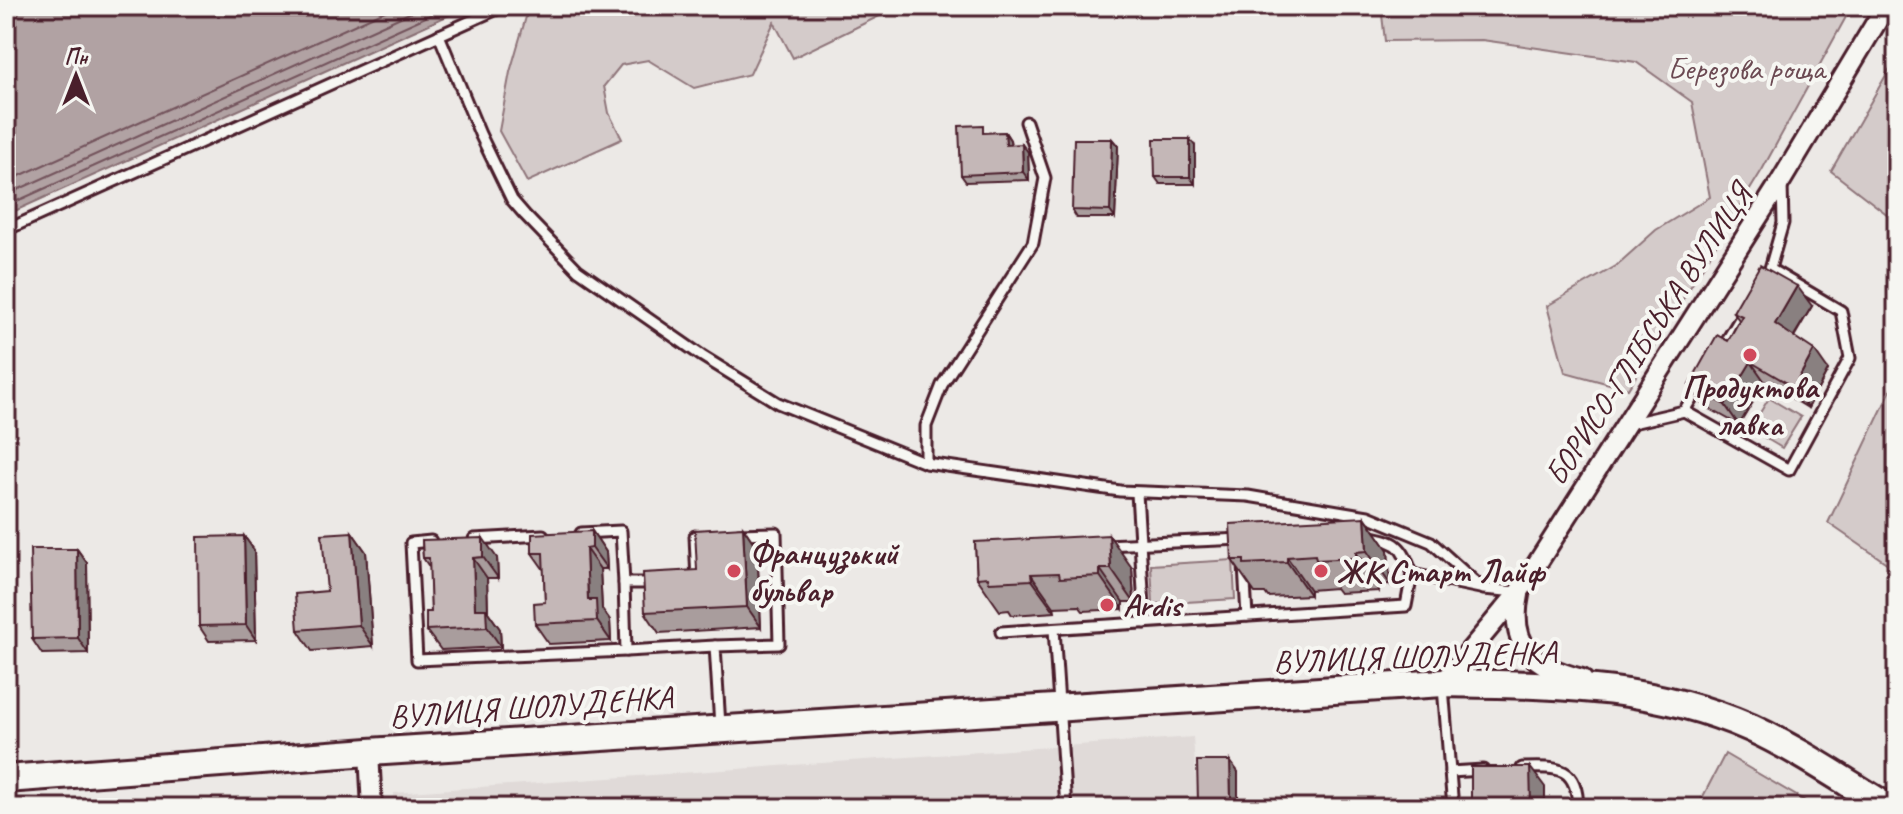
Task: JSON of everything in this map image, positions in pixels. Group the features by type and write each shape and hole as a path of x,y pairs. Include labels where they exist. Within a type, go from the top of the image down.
{"main road":[{"name":"ВУЛИЦЯ ШОЛУДЕНКА","path":"6,779 369,752 1443,683 1566,685 1628,691 1689,705 1752,729 1889,808"}],"street":[{"name":"БОРИСО-ГЛІБСЬКА ВУЛИЦЯ","path":"1443,683 1519,592 1781,181 1886,6"},
{"path":"1519,592 1515,616 1521,641 1531,658 1554,672 1628,691"},
{"path":"369,752 372,808"}],"lane":[{"path":"6,230 504,6"},
{"path":"439,35 480,134 512,200 578,270 702,356 778,403 926,463 1137,493 1248,496 1368,516 1431,542 1483,589"},
{"path":"926,463 926,426 942,385 1033,243 1045,178 1026,122"},
{"path":"1762,282 1770,269 1783,223 1781,181"},
{"path":"1624,425 1684,411 1789,470 1850,358 1841,311 1770,269"},
{"path":"1715,359 1747,308"},
{"path":"1684,411 1708,372"},
{"path":"1137,493 1145,623"},
{"path":"576,533 621,531 626,651"},
{"path":"441,541 411,543 417,660 779,644 776,533 722,535"},
{"path":"456,540 561,534"},
{"path":"1001,632 1406,606 1412,574 1403,550 1390,541 1355,534"},
{"path":"682,582 697,581 695,535 709,535"},
{"path":"1094,546 1256,538"},
{"path":"1242,539 1247,616"},
{"path":"1412,574 1483,589 1519,592"},
{"path":"624,583 668,582"},
{"path":"1054,629 1066,808"},
{"path":"715,646 720,729"},
{"path":"1443,683 1453,808"},
{"path":"1511,769 1541,767 1568,773 1578,785 1578,808"},
{"path":"1450,772 1496,770"}],"shaded area":[{"path":"1193,737 1198,808 395,808 394,793"}],"green space":[{"path":"538,6 900,6 793,58 774,22 750,74 694,88 648,60 621,65 604,86 609,113 622,139 527,182 499,131 510,72 528,10"},
{"name":"Березова роща","path":"1381,6 1852,6 1762,170 1628,389 1565,372 1547,306 1616,266 1656,230 1710,197 1692,102 1636,62 1482,40 1385,41"},
{"path":"1897,56 1897,222 1831,171"},
{"path":"1897,377 1897,570 1828,523"},
{"path":"1769,398 1801,417 1782,448 1750,429"},
{"path":"1233,560 1235,599 1153,604 1151,565"},
{"path":"1725,754 1817,808 1697,808"}],"water":[{"path":"6,6 469,6 6,215"}],"building":[{"path":"983,125 983,133 1005,132 1006,145 1022,144 1023,172 961,175 959,126"},
{"path":"1074,139 1112,139 1110,211 1072,210"},
{"path":"1154,139 1190,139 1190,177 1155,177"},
{"path":"1760,265 1797,286 1775,324 1814,350 1794,387 1751,362 1725,405 1689,385 1717,335 1728,341 1742,316 1733,312"},
{"path":"1365,517 1367,551 1356,552 1356,558 1316,560 1315,555 1287,557 1287,562 1244,564 1244,560 1232,560 1230,524"},
{"path":"743,527 747,607 645,612 643,573 697,570 695,530"},
{"path":"592,531 592,548 586,549 588,600 596,600 597,621 535,624 534,603 545,602 543,553 532,553 532,534"},
{"path":"352,532 359,625 298,630 295,594 327,591 322,534"},
{"path":"1109,535 1111,569 1100,569 1100,576 1060,578 1059,573 1031,574 1032,580 989,582 988,577 977,578 975,542"},
{"path":"244,536 246,625 199,626 198,537"},
{"path":"483,538 483,557 473,558 475,609 486,609 487,627 426,630 426,612 431,612 429,558 423,558 422,540"},
{"path":"30,549 77,549 78,638 32,639"},
{"path":"1197,761 1230,761 1231,802 1198,802"},
{"path":"1471,767 1530,767 1531,804 1527,808 1471,808"}],"place":[{"name":"Продуктова лавка","path":"1750,355"},
{"name":"Французький бульвар","path":"734,571"},
{"name":"ЖК Старт Лайф","path":"1321,571"},
{"name":"Ardis","path":"1107,605"}]}
